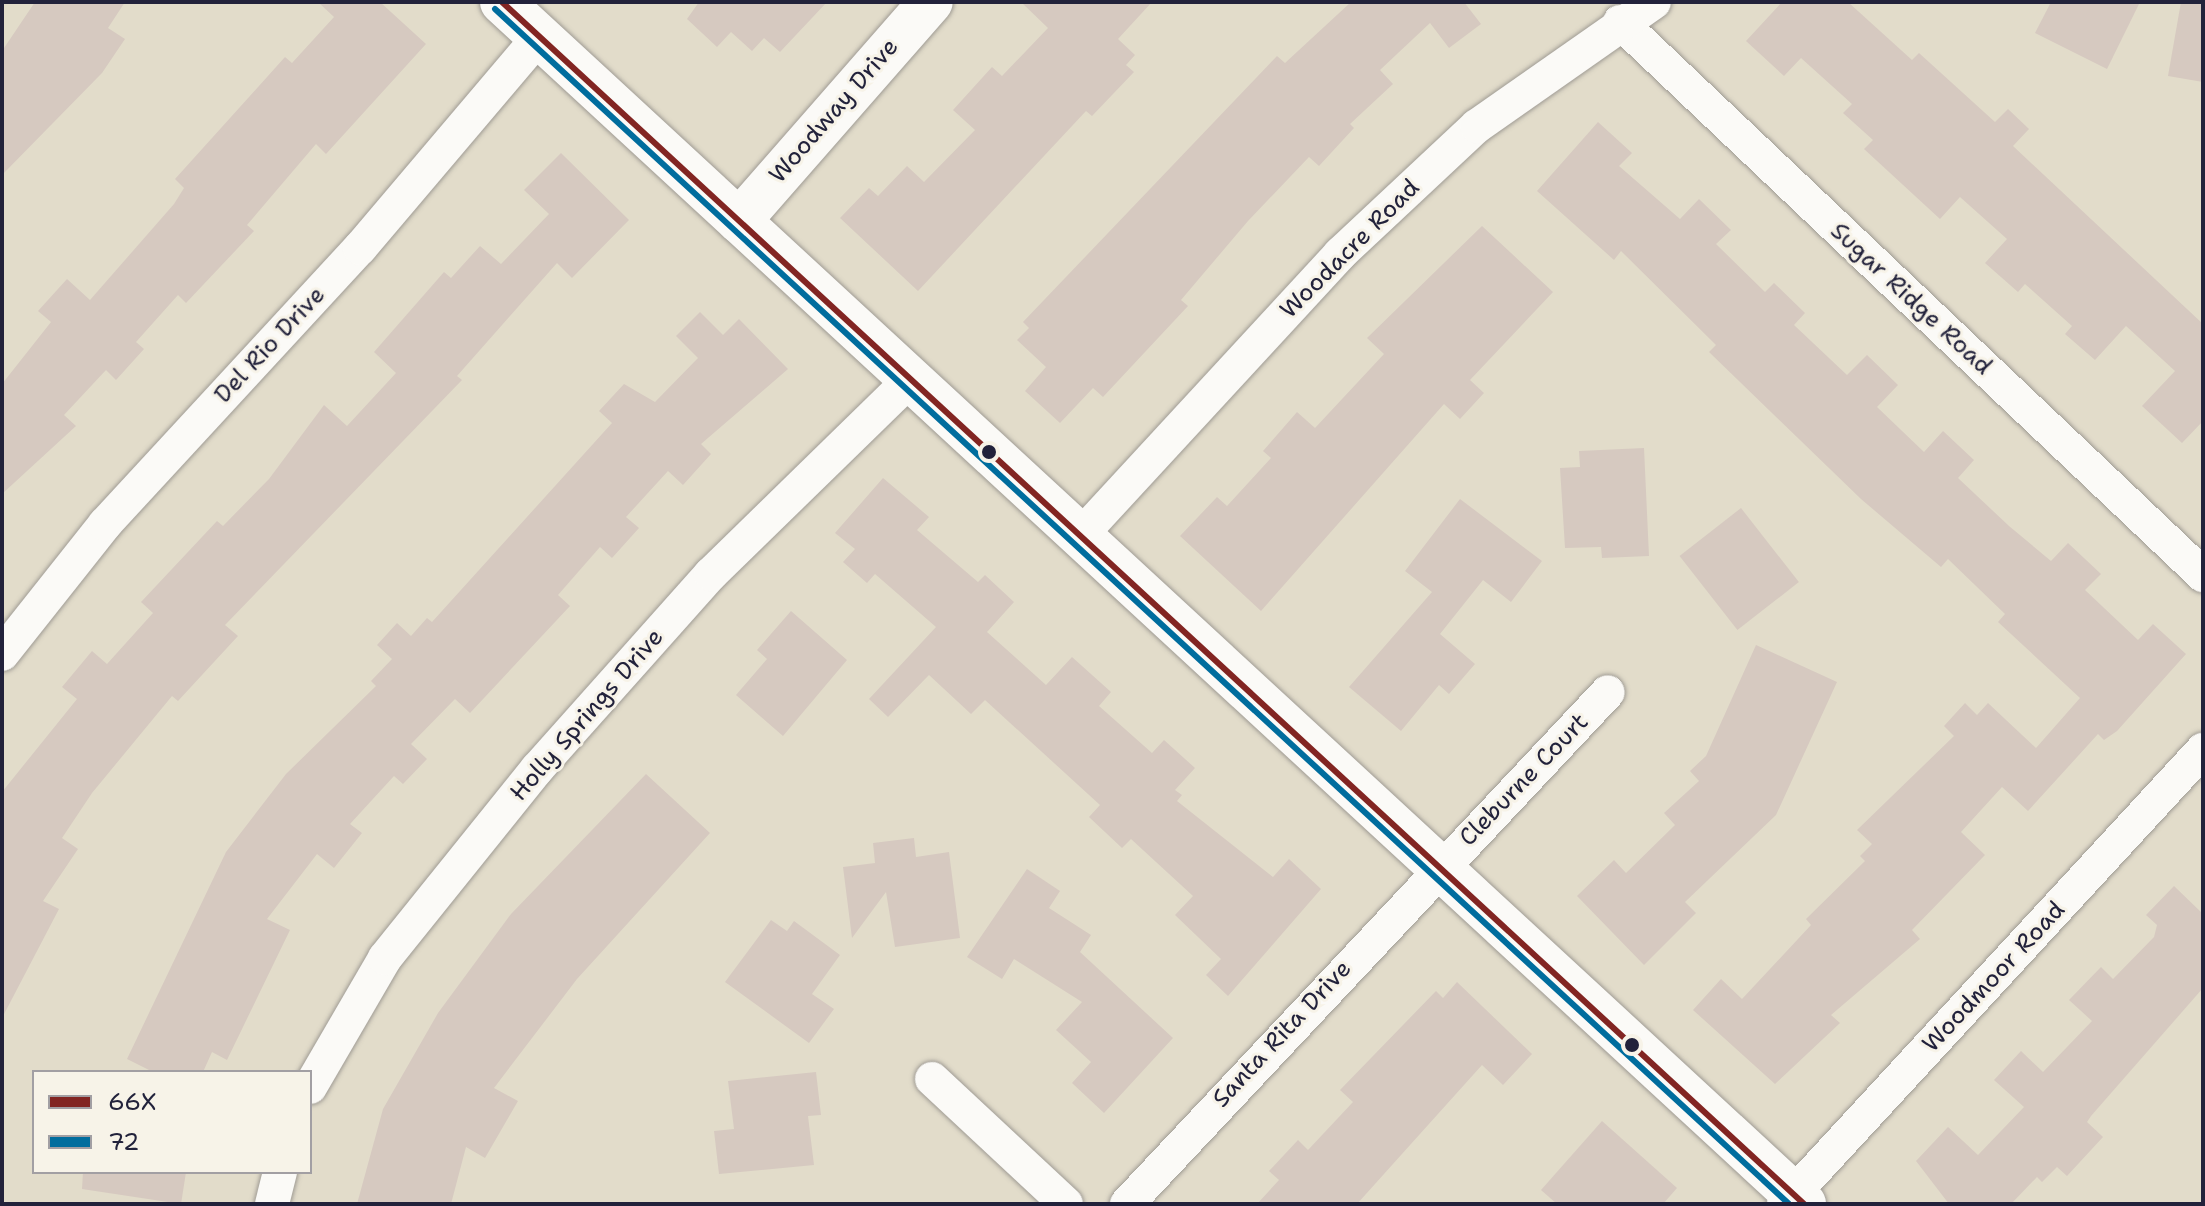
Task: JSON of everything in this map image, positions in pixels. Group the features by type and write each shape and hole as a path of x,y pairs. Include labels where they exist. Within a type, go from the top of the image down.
{"street":[{"path":"502,2 1440,868 1794,1201"},
{"name":"Woodacre Road","path":"1080,536 1340,254 1477,126 1620,22 1654,2"},
{"name":"Woodway Drive","path":"739,221 923,4"},
{"name":"Sugar Ridge Road","path":"1620,22 2203,575"},
{"name":"Del Rio Drive","path":"2,654 105,524 360,248 539,37"},
{"name":"Holly Springs Drive","path":"312,1084 385,958 537,769 711,574 910,380"},
{"name":"Cleburne Court","path":"1440,868 1608,692"},
{"name":"Woodmoor Road","path":"1794,1201 2203,750"},
{"name":"Santa Rita Drive","path":"1127,1204 1440,868"},
{"path":"932,1079 1066,1204"},
{"path":"272,1204 280,1174"}],"building":[{"path":"35,2 125,2 108,28 125,39 102,73 2,175 2,51"},
{"path":"318,2 380,2 426,44 326,154 316,144 247,225 254,231 186,303 178,295 136,342 144,349 116,380 106,370 64,415 76,426 2,494 2,384 51,322 38,311 67,279 90,300 174,204 184,188 175,179 285,57 292,63 334,17"},
{"path":"699,2 827,2 780,52 764,38 752,51 731,32 717,47 687,19"},
{"path":"1021,2 1152,2 1118,39 1135,55 1126,65 1134,72 1092,116 1086,111 918,291 840,218 869,188 878,196 907,166 924,182 975,130 953,110 992,67 1002,76 1048,28"},
{"path":"1351,2 1464,2 1481,24 1449,48 1430,23 1380,70 1393,84 1350,124 1354,128 1319,166 1309,157 1248,221 1181,300 1188,306 1103,397 1093,388 1060,423 1025,391 1046,367 1017,340 1029,328 1023,322 1277,56 1285,63"},
{"path":"1782,2 1848,2 1912,60 1919,53 1995,122 2008,109 2029,129 2013,146 2203,324 2203,421 2182,443 2142,406 2175,371 2126,326 2095,360 2065,334 2072,326 2025,284 2018,292 1985,263 2007,239 1960,197 1940,219 1864,149 1873,140 1843,113 1852,104 1801,58 1784,76 1746,41"},
{"path":"2051,2 2140,2 2107,69 2035,33"},
{"path":"2181,2 2203,2 2203,82 2168,76"},
{"path":"1598,122 1632,153 1619,166 1680,219 1699,199 1731,230 1716,244 1765,292 1774,283 1805,313 1794,325 1847,375 1867,355 1898,385 1877,407 1924,452 1943,431 1974,460 1958,478 2009,526 2051,561 2068,543 2101,574 2085,590 2138,640 2153,624 2186,654 2117,731 2104,740 2098,734 2028,811 2002,787 1961,832 1985,855 1912,930 1920,939 1831,1015 1840,1023 1775,1084 1693,1010 1721,979 1742,999 1811,925 1806,919 1865,861 1860,856 1872,844 1857,830 1954,736 1944,726 1965,703 1977,715 1988,703 2036,748 2080,698 1998,622 2005,614 1948,559 1941,567 1861,499 1709,352 1716,345 1621,251 1614,260 1537,191"},
{"path":"561,153 629,220 572,278 557,263 457,376 462,380 225,625 238,636 178,701 172,696 92,793 62,838 78,849 43,901 59,909 2,1018 2,792 77,699 62,687 92,651 107,664 153,613 141,602 217,521 223,526 269,479 324,405 347,426 396,373 374,352 444,272 451,278 480,246 501,264 549,214 524,190"},
{"path":"1482,226 1553,292 1470,380 1484,393 1460,419 1444,404 1261,611 1180,536 1217,497 1227,506 1271,458 1263,451 1297,412 1315,428 1384,354 1367,338"},
{"path":"700,312 723,335 739,319 788,369 701,444 711,454 683,485 668,471 626,517 639,528 612,558 600,547 558,595 570,606 470,713 455,699 411,744 427,759 403,784 394,776 350,824 362,833 334,868 317,854 267,919 290,930 227,1060 212,1052 204,1070 149,1070 127,1059 226,852 286,774 376,686 371,681 392,659 377,645 397,623 411,636 427,618 432,622 612,423 599,411 624,384 655,402 698,358 676,336"},
{"path":"1644,448 1649,556 1602,558 1601,547 1565,548 1560,468 1580,467 1579,451"},
{"path":"883,478 929,517 917,530 978,582 985,575 1014,602 987,632 1046,685 1072,657 1111,692 1099,706 1152,753 1164,740 1195,768 1175,790 1182,795 1177,801 1273,877 1289,859 1321,889 1228,996 1206,975 1221,959 1175,915 1193,896 1131,839 1122,848 1089,817 1100,805 985,700 971,714 929,675 888,717 869,699 936,627 875,574 867,583 843,562 855,549 835,533"},
{"path":"1460,499 1542,561 1511,602 1483,580 1440,634 1475,664 1449,694 1439,685 1401,731 1349,687 1432,592 1405,571"},
{"path":"1741,508 1799,582 1737,630 1680,556"},
{"path":"791,611 847,660 783,736 736,695 767,659 757,650"},
{"path":"1756,645 1837,682 1776,815 1685,902 1696,913 1644,965 1577,896 1614,860 1626,873 1675,825 1664,813 1699,781 1690,771 1706,756"},
{"path":"646,774 710,833 577,979 494,1088 518,1101 485,1158 466,1147 451,1204 357,1204 383,1109 438,1013 511,914"},
{"path":"914,838 916,857 949,852 960,938 895,947 886,892 852,938 843,867 875,863 873,843"},
{"path":"1027,869 1060,891 1049,908 1091,935 1080,952 1173,1038 1104,1113 1072,1083 1091,1062 1056,1030 1082,1002 1014,959 1002,979 967,957"},
{"path":"2174,886 2203,914 2203,988 2091,1116 2087,1122 2103,1137 2067,1176 2057,1167 2042,1182 2037,1177 2011,1204 1949,1204 1916,1161 1948,1127 1978,1155 2024,1107 1994,1080 2021,1051 2043,1072 2092,1021 2069,1000 2101,967 2113,979 2154,937 2157,925 2146,915"},
{"path":"771,920 787,931 794,921 840,955 812,994 834,1009 809,1043 725,982"},
{"path":"1457,982 1532,1054 1503,1085 1482,1065 1357,1204 1257,1204 1279,1180 1269,1171 1298,1140 1308,1150 1353,1102 1340,1090 1436,991 1443,998"},
{"path":"816,1072 821,1115 808,1116 814,1165 719,1174 714,1131 734,1129 728,1081"},
{"path":"1602,1121 1677,1188 1663,1204 1557,1204 1541,1190"},
{"path":"83,1174 186,1174 181,1204 82,1189"}],"transit line":[{"name":"66X","path":"502,2 1804,1204"},
{"name":"72","path":"495,9 1789,1204"}]}
